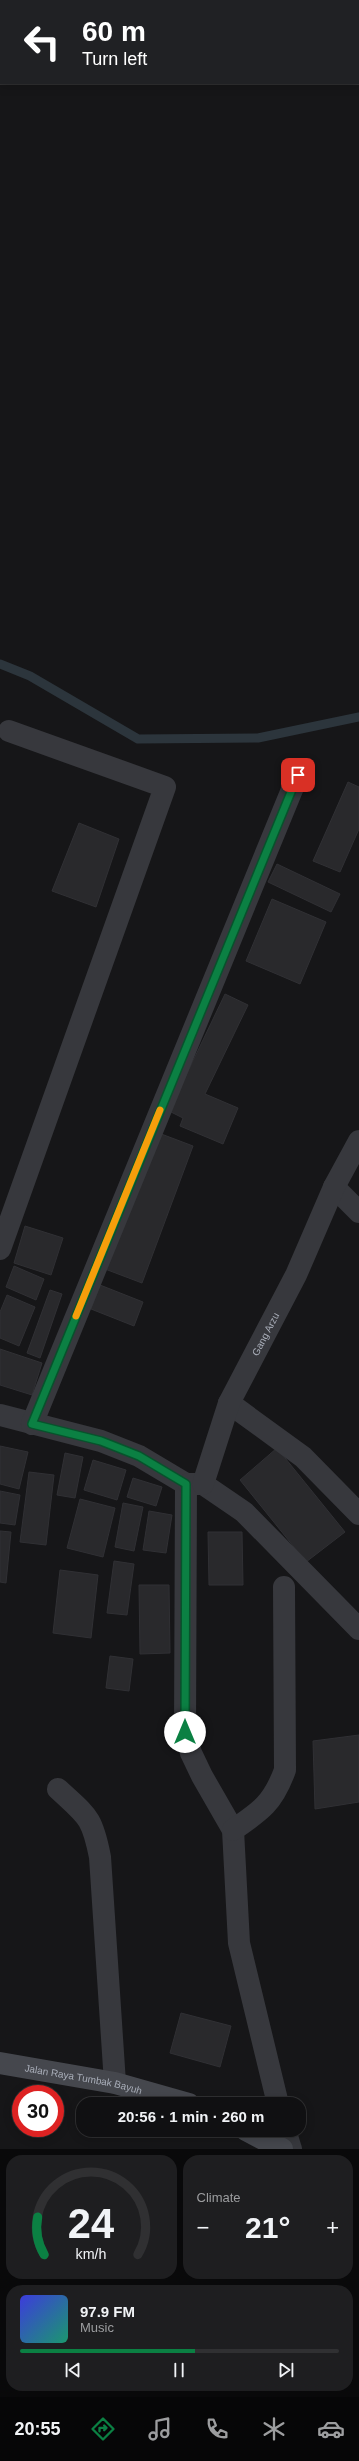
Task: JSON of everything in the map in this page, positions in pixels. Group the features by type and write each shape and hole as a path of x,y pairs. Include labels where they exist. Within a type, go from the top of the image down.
{"street":[{"path":"0,1249 165,787 10,731"},
{"path":"32,1424 298,775"},
{"name":"Gang Arzu","path":"233,1830 199,1770 191,1753 185,1732 195,1484 229,1403 296,1275 334,1187 359,1141"},
{"path":"334,1187 359,1212"},
{"path":"229,1403 304,1457 359,1514"},
{"path":"0,1415 101,1441 139,1456 195,1484 244,1512 359,1629"},
{"path":"276,2097 239,1943 233,1830 269,1804 278,1788 285,1770 284,1587"},
{"path":"58,1789 88,1817 95,1830 100,1856 115,2083"},
{"name":"Jalan Raya Tumbak Bayuh","path":"0,2063 115,2083 164,2097"},
{"path":"259,2137 282,2149"},
{"path":"287,2137 291,2149"}],"building":[{"path":"348,782 359,787 359,829 340,872 313,861"},
{"path":"79,823 119,839 96,907 52,891"},
{"path":"277,864 340,894 331,912 268,882"},
{"path":"272,899 326,922 300,984 246,961"},
{"path":"225,994 248,1005 205,1094 238,1108 223,1144 180,1126 183,1118 169,1111"},
{"path":"156,1132 193,1146 142,1283 105,1269"},
{"path":"25,1226 63,1238 51,1275 14,1263"},
{"path":"14,1266 44,1279 36,1300 6,1287"},
{"path":"100,1285 143,1302 134,1326 91,1309"},
{"path":"50,1290 62,1294 40,1358 27,1353"},
{"path":"7,1295 35,1307 19,1346 0,1338 0,1312"},
{"path":"0,1349 42,1363 32,1395 0,1385"},
{"path":"0,1446 28,1452 19,1489 0,1484"},
{"path":"277,1448 345,1532 306,1562 240,1480"},
{"path":"65,1453 83,1457 75,1498 57,1495"},
{"path":"93,1460 126,1470 117,1500 84,1490"},
{"path":"29,1472 54,1475 46,1545 20,1542"},
{"path":"133,1478 162,1487 156,1506 127,1497"},
{"path":"0,1491 20,1495 15,1525 0,1523"},
{"path":"80,1499 115,1508 103,1557 67,1548"},
{"path":"123,1503 143,1507 134,1551 115,1547"},
{"path":"149,1511 172,1515 166,1553 143,1550"},
{"path":"0,1531 11,1532 6,1583 0,1582"},
{"path":"208,1532 242,1532 243,1585 209,1585"},
{"path":"114,1561 134,1564 127,1615 107,1613"},
{"path":"60,1570 98,1575 91,1638 53,1633"},
{"path":"139,1585 169,1585 170,1653 140,1654"},
{"path":"110,1656 133,1659 129,1691 106,1688"},
{"path":"359,1735 359,1802 315,1809 313,1741"},
{"path":"181,2013 231,2026 220,2067 170,2053"}],"waterway":[{"path":"0,664 30,676 138,739 258,738 359,717"}],"slow traffic":[{"path":"76,1316 160,1110"}],"route":[{"path":"185,1732 186,1484 139,1456 101,1441 32,1424 298,775"}]}
